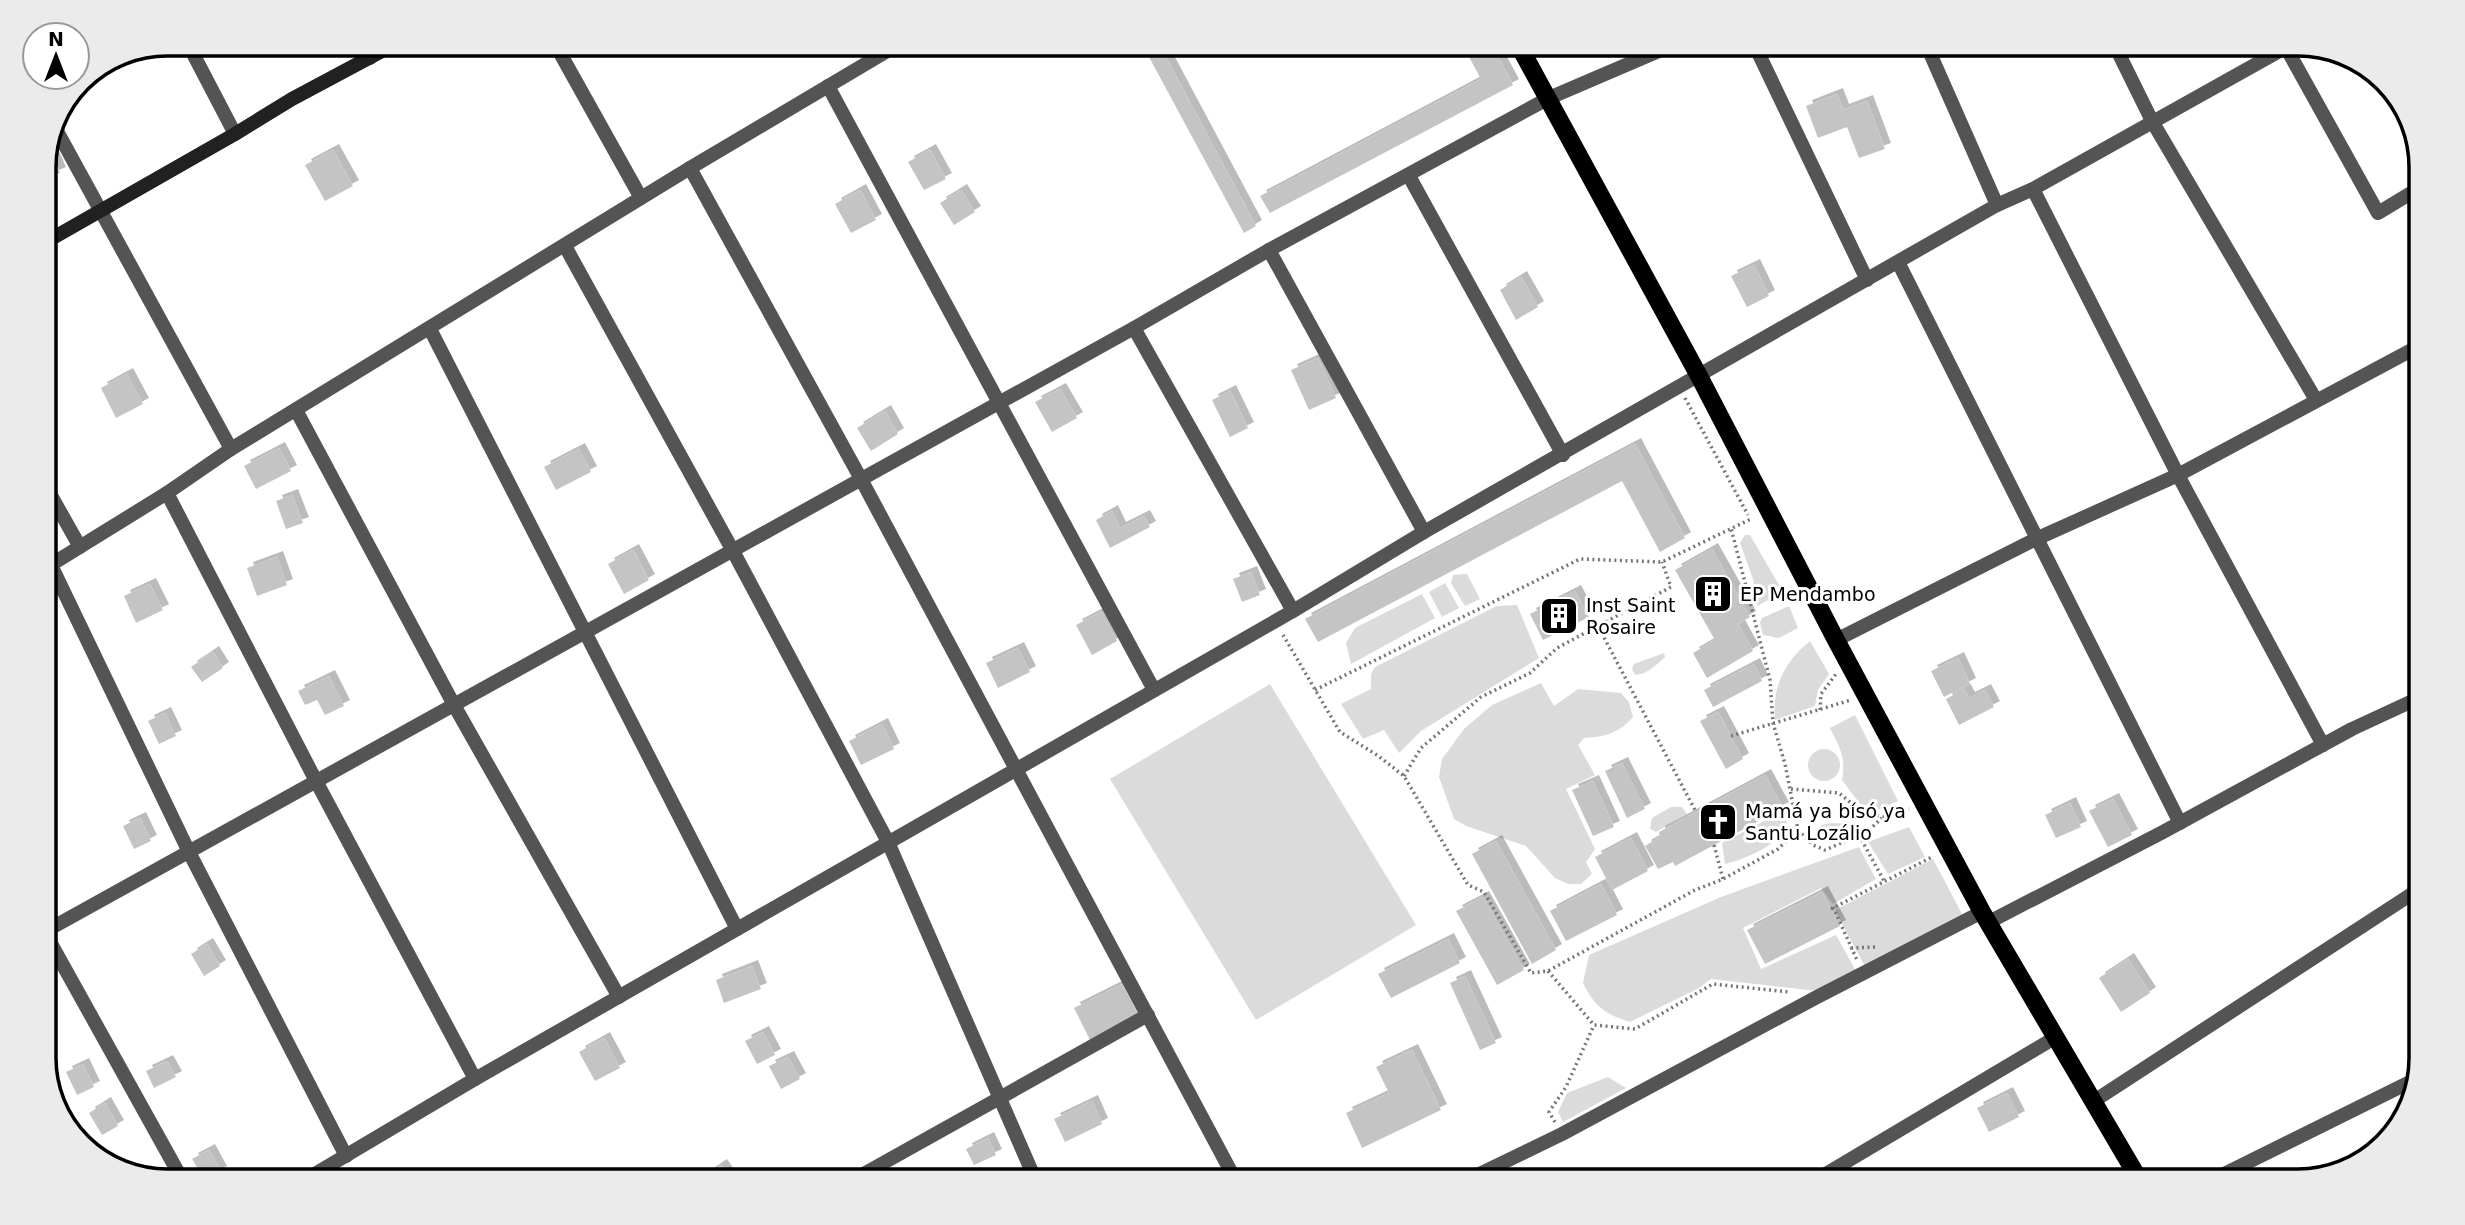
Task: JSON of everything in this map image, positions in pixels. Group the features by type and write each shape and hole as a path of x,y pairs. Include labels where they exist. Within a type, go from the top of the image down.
{"main road":[{"path":"1525,56 1699,376 1836,640 1986,917 2133,1169"}],"street":[{"path":"194,56 235,134"},
{"path":"56,236 292,99 374,56"},
{"path":"562,56 641,198"},
{"path":"56,562 167,493 231,449 690,168 879,56"},
{"path":"56,925 1134,328 1269,250 1549,98 1647,56"},
{"path":"1760,56 1867,280"},
{"path":"1931,56 1997,205"},
{"path":"2120,56 2152,121 2316,400"},
{"path":"323,1169 475,1079 1293,611 1424,532 1997,205 2033,189 2267,56"},
{"path":"2293,56 2378,213 2409,194"},
{"path":"828,86 1154,690"},
{"path":"60,137 231,449"},
{"path":"690,168 862,479 1231,1169"},
{"path":"1409,176 1563,455"},
{"path":"2033,189 2178,475 2323,745"},
{"path":"565,246 733,551 888,842 1031,1169"},
{"path":"1269,250 1424,532"},
{"path":"1899,262 2180,823"},
{"path":"1134,328 1293,611"},
{"path":"429,329 587,631 737,929"},
{"path":"1836,640 2036,539 2178,475 2409,351"},
{"path":"296,410 454,705 619,997"},
{"path":"167,493 316,782 475,1079"},
{"path":"56,504 80,547"},
{"path":"56,583 189,852 345,1156"},
{"path":"1490,1169 1562,1135 1863,973 2180,823 2323,745 2409,703"},
{"path":"2094,1101 2409,896"},
{"path":"56,953 176,1169"},
{"path":"873,1169 1148,1015"},
{"path":"1834,1169 2056,1037"},
{"path":"2234,1169 2406,1084"}],"path":[{"path":"1315,690 1580,559 1662,562 1751,519"},
{"path":"1731,528 1770,680 1773,723 1786,764 1798,831 1813,845 1825,850 1867,832 1883,817 1912,808"},
{"path":"1404,776 1421,748 1481,697 1530,673 1558,648 1671,587 1662,562"},
{"path":"1275,621 1340,733 1377,755 1404,776 1468,885 1484,892 1531,973 1548,971 1695,890 1723,879 1778,849 1798,831"},
{"path":"1598,628 1696,812"},
{"path":"1820,710 1821,695 1838,673"},
{"path":"1731,736 1853,700"},
{"path":"1790,789 1839,793 1862,812 1883,817"},
{"path":"1859,835 1884,881"},
{"path":"1714,845 1723,879"},
{"path":"1863,973 1832,908 1937,854"},
{"path":"1548,971 1594,1025 1635,1029 1713,984 1817,997"},
{"path":"1562,1135 1549,1112 1566,1087 1594,1025"}],"shaded area":[{"path":"1745,535 1750,535 1783,592 1757,606 1753,579 1740,543"},
{"path":"1467,574 1480,599 1465,606 1451,583 1453,575"},
{"path":"1445,583 1459,608 1442,617 1429,592"},
{"path":"1422,594 1435,618 1351,664 1346,643 1355,628"},
{"path":"1517,605 1539,658 1421,731 1399,753 1384,730 1363,739 1341,704 1371,689 1371,674 1375,667 1497,606"},
{"path":"1789,606 1798,628 1779,638 1763,635 1760,623 1762,618"},
{"path":"1810,641 1829,674 1818,690 1815,706 1775,720 1776,697 1782,676 1793,658"},
{"path":"1664,653 1665,657 1655,666 1635,675 1632,669 1634,664"},
{"path":"1541,683 1554,706 1578,689 1621,693 1629,702 1633,717 1617,730 1584,738 1578,745 1595,775 1566,789 1595,849 1586,862 1592,874 1581,884 1568,884 1555,878 1526,846 1466,826 1454,819 1439,777 1442,759 1464,729 1492,705"},
{"path":"1270,684 1416,925 1256,1020 1110,779"},
{"path":"1855,715 1898,801 1875,811 1863,808 1842,780 1843,759 1830,728"},
{"path":"1824,749 1835,754 1840,765 1835,776 1824,781 1813,776 1808,765 1813,754"},
{"path":"1671,807 1682,807 1687,814 1656,832 1650,829 1652,818"},
{"path":"1778,814 1786,819 1787,828 1775,841 1742,859 1725,864 1722,843"},
{"path":"1850,824 1854,831 1840,840 1824,842 1818,837 1821,825"},
{"path":"1909,827 1925,857 1888,874 1868,842"},
{"path":"1859,847 1876,879 1833,904 1821,888 1743,928 1761,969 1836,935 1856,971 1817,991 1711,979 1699,988 1630,1022 1602,1008 1583,983 1589,955 1721,897"},
{"path":"1933,859 1962,914 1864,965 1835,910"},
{"path":"1608,1077 1626,1088 1563,1122 1558,1112 1567,1093"}],"building":[{"path":"1165,56 1256,226 1244,233 1149,57"},
{"path":"1469,56 1497,56 1513,85 1270,213 1260,196 1481,79"},
{"path":"1837,94 1843,110 1867,101 1885,149 1859,158 1847,127 1818,138 1806,106"},
{"path":"333,150 353,186 325,201 305,165"},
{"path":"930,150 946,179 924,190 908,162"},
{"path":"860,190 876,220 851,233 835,204"},
{"path":"961,190 975,212 954,225 940,203"},
{"path":"1754,265 1769,296 1747,307 1731,276"},
{"path":"1521,277 1538,307 1516,320 1500,290"},
{"path":"1318,358 1336,398 1309,410 1291,370"},
{"path":"127,374 143,404 116,418 101,388"},
{"path":"1060,389 1077,418 1052,432 1035,402"},
{"path":"1230,391 1248,428 1230,437 1212,400"},
{"path":"885,411 898,434 871,451 857,428"},
{"path":"1635,444 1685,538 1660,552 1622,481 1318,642 1305,619"},
{"path":"279,448 291,471 256,489 244,466"},
{"path":"579,449 591,472 556,490 544,467"},
{"path":"292,495 303,523 286,529 276,501"},
{"path":"1112,511 1120,528 1144,516 1150,527 1110,548 1096,520"},
{"name":"EP Mendambo","path":"1712,549 1750,617 1738,624 1753,651 1707,678 1693,653 1715,640 1675,570"},
{"path":"633,550 649,580 624,594 608,564"},
{"path":"277,557 287,585 257,596 247,568"},
{"path":"1251,572 1260,595 1242,602 1233,579"},
{"path":"150,584 163,610 136,623 124,596"},
{"name":"Inst Saint Rosaire","path":"1575,591 1589,617 1543,640 1530,614"},
{"path":"1101,612 1117,641 1092,655 1076,625"},
{"path":"1018,648 1030,672 998,688 986,663"},
{"path":"213,652 223,668 202,682 191,667"},
{"path":"1958,658 1970,684 1944,697 1931,671"},
{"path":"1754,664 1762,681 1713,707 1704,690"},
{"path":"329,676 344,706 325,715 317,700 305,705 298,691"},
{"path":"1964,689 1969,698 1985,690 1994,707 1959,725 1946,699"},
{"path":"1718,712 1743,759 1726,769 1700,721"},
{"path":"165,713 176,736 159,744 148,721"},
{"path":"882,724 894,749 861,765 849,741"},
{"path":"1622,763 1645,809 1627,818 1605,771"},
{"name":"Mamá ya bísó ya Santu Lozálio","path":"1765,775 1783,808 1675,866 1673,862 1658,869 1645,846 1660,837 1659,832"},
{"path":"1593,781 1614,827 1593,836 1572,790"},
{"path":"2113,799 2132,835 2108,847 2089,811"},
{"path":"2070,803 2081,827 2056,838 2045,815"},
{"path":"140,818 151,841 134,849 123,826"},
{"path":"1631,838 1648,871 1612,890 1595,857"},
{"path":"1496,841 1556,950 1532,964 1472,854"},
{"path":"1601,884 1617,915 1566,941 1550,911"},
{"path":"1822,892 1840,926 1765,964 1747,930"},
{"path":"1483,897 1524,970 1497,985 1456,911"},
{"path":"1448,939 1460,963 1391,998 1378,974"},
{"path":"207,944 220,966 204,976 191,954"},
{"path":"2128,959 2150,993 2121,1012 2099,978"},
{"path":"752,966 761,989 724,1003 716,980"},
{"path":"1465,976 1496,1043 1480,1050 1450,983"},
{"path":"1122,984 1140,1018 1091,1042 1074,1008"},
{"path":"763,1032 775,1055 757,1064 745,1041"},
{"path":"604,1038 620,1068 595,1081 579,1052"},
{"path":"1412,1050 1441,1110 1362,1148 1346,1113 1389,1093 1376,1067"},
{"path":"788,1057 800,1079 781,1089 769,1066"},
{"path":"167,1061 176,1077 154,1088 146,1071"},
{"path":"83,1064 94,1087 77,1095 66,1072"},
{"path":"2007,1093 2019,1117 1989,1132 1977,1108"},
{"path":"1092,1101 1102,1124 1065,1142 1054,1119"},
{"path":"105,1103 118,1126 102,1135 89,1113"},
{"path":"988,1138 996,1155 974,1165 966,1149"},
{"path":"209,1150 219,1169 198,1169 192,1159"}],"place":[{"name":"EP Mendambo","path":"1713,594"},
{"name":"Inst Saint Rosaire","path":"1559,616"},
{"name":"Mamá ya bísó ya Santu Lozálio","path":"1718,822"}]}
